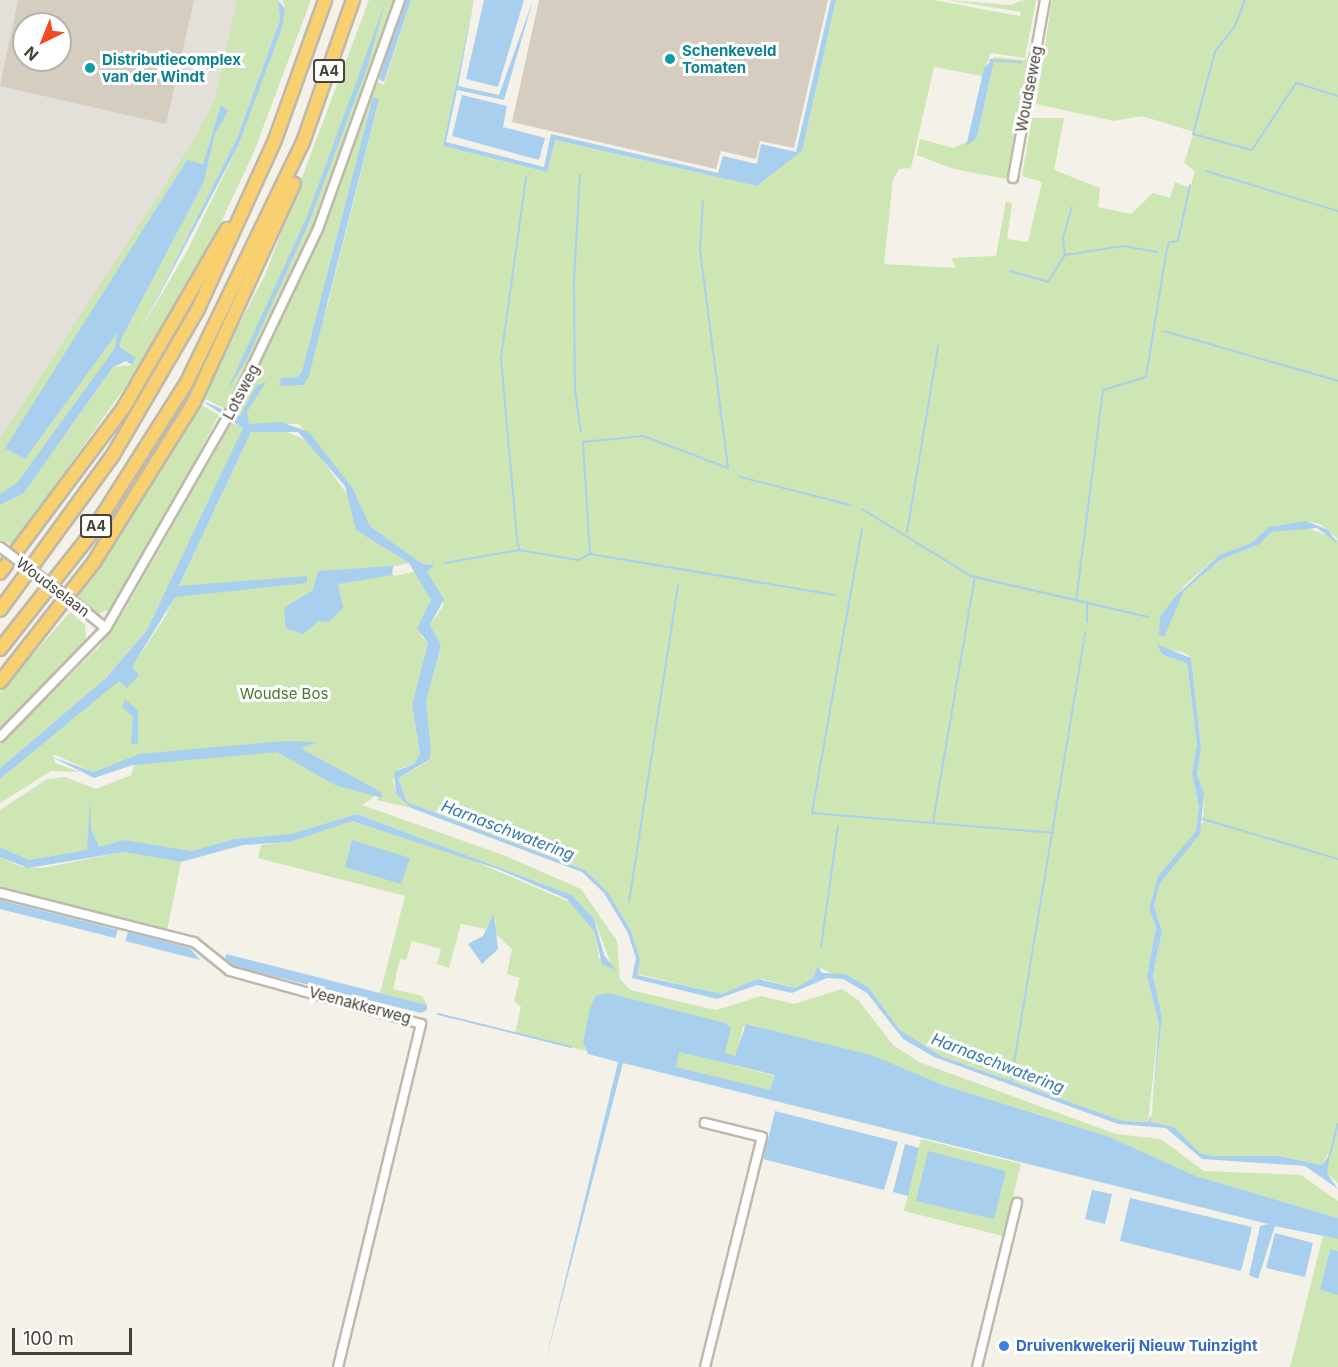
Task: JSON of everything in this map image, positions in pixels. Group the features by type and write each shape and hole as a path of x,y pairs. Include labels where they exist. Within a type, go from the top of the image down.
{"highway":[{"name":"A4","path":"0,610 75,512 161,376 275,140 325,0"},
{"name":"A4","path":"0,649 90,535 183,389 303,142 353,0"},
{"name":"A4","path":"0,573 152,364 275,140"},
{"name":"A4","path":"0,682 94,562 197,397 297,176 303,142"},
{"name":"A4","path":"0,580 10,561"}],"street":[{"name":"Lotsweg","path":"0,738 106,628 224,424 318,229 400,0"},
{"name":"Woudseweg","path":"1013,178 1045,0"},
{"name":"Woudselaan","path":"0,547 106,628"},
{"name":"Veenakkerweg","path":"0,893 194,942 230,971 421,1024 338,1367"},
{"path":"705,1124 762,1137 705,1367"},
{"path":"977,1367 1017,1203"}],"shaded area":[{"path":"0,0 265,0 137,321 23,480 0,497"}],"green space":[{"path":"237,0 278,0 280,20 237,138 138,334 186,253 238,146 285,9 283,0 311,0 254,152 214,237 140,366 13,545 0,540 0,505 23,494 113,367 132,365 136,358 120,347 121,339 204,182 215,134 227,111 221,106 203,164 186,161 6,448 25,459 117,333 115,348 17,483 0,494 0,439 194,140 215,99"},
{"path":"369,0 397,0 305,247 225,409 206,399 201,405 219,415 117,607 98,614 77,598 171,455 266,273"},
{"path":"411,0 474,0 443,146 547,172 554,140 757,186 802,151 836,0 933,0 1020,16 1021,12 948,0 1011,5 1023,0 1022,7 1024,0 1036,0 1025,58 991,53 982,76 934,67 911,168 899,169 893,179 884,264 956,268 951,258 996,256 1006,201 1012,204 1007,239 1028,242 1042,182 1022,176 1032,118 1064,118 1054,170 1100,188 1098,207 1131,214 1153,193 1170,198 1175,182 1190,188 1195,171 1184,163 1194,132 1142,116 1114,121 1036,104 1052,0 1338,0 1338,539 1320,524 1306,521 1269,527 1251,543 1219,555 1184,586 1161,625 1164,636 1184,591 1220,560 1260,544 1271,532 1303,526 1338,540 1338,1183 1327,1173 1328,1154 1322,1165 1279,1156 1211,1156 1200,1153 1174,1127 1151,1122 1162,1017 1153,975 1162,931 1154,906 1160,883 1203,822 1204,793 1197,776 1201,748 1191,658 1185,653 1163,648 1163,655 1187,663 1197,744 1192,773 1199,807 1196,831 1158,876 1149,909 1156,927 1147,976 1159,1025 1148,1122 1123,1121 941,1056 900,1030 871,991 818,967 813,978 795,988 763,979 722,994 637,974 640,959 631,931 608,892 585,870 407,802 398,778 429,761 426,702 441,645 430,625 444,605 427,572 431,564 421,563 370,526 353,489 299,424 249,424 236,414 287,309 370,98 378,82 384,85","holes":["373,98 379,99 327,308 298,386 281,378 298,377 302,371"]},
{"path":"1034,52 1012,180 954,169 917,155 920,139 954,148 977,137 995,57 1024,60"},
{"path":"232,422 244,428 147,630 106,678 0,768 0,744 99,647 123,613"},
{"name":"Woudse Bos","path":"282,430 310,442 385,548 409,563 386,568 395,576 416,571 431,600 421,636 428,643 412,705 420,754 414,764 399,769 393,780 396,794 411,808 377,800 381,792 362,805 506,856 581,889 617,941 620,979 630,990 716,1010 761,996 794,1004 842,989 858,1000 893,1045 919,1062 1116,1134 1161,1139 1204,1171 1301,1175 1338,1201 1338,1218 1196,1176 1107,1136 752,1025 743,1027 736,1056 724,1054 731,1028 725,1023 613,997 583,1043 586,1051 515,1033 521,1007 514,1001 520,978 507,974 512,949 494,932 497,918 485,929 461,924 449,968 437,964 441,949 412,941 406,960 400,959 393,989 422,996 427,1005 380,993 405,896 258,858 261,845 290,842 351,821 458,854 574,904 594,931 599,958 611,964 594,919 572,895 357,814 291,834 234,839 192,851 133,842 99,847 92,832 87,850 73,855 29,860 0,847 0,810 47,779 65,777 96,789 131,775 137,755 94,772 53,754 55,763 80,772 51,771 0,803 0,779 119,680 127,688 132,667 165,617 251,432"},
{"path":"70,612 85,625 86,639 0,733 0,692"},
{"path":"124,852 181,862 167,931 0,889 0,857 22,867 42,868"},
{"path":"679,1051 775,1076 770,1091 675,1067"},
{"path":"921,1139 1021,1164 1003,1236 904,1211"},
{"path":"1323,1236 1338,1239 1338,1251 1330,1249 1320,1290 1338,1295 1338,1367 1290,1367"}],"water":[{"path":"278,0 285,9 282,28 238,146 138,335 237,138 280,20"},
{"path":"386,0 367,68 308,225 247,359 227,391 306,219"},
{"path":"404,0 411,0 384,82 379,79"},
{"path":"474,0 458,86 499,95 533,0 504,100 457,90 446,142 544,167 551,134 718,173 723,156 757,164 761,144 796,152 831,0 836,0 802,151 757,186 555,140 547,172 443,146"},
{"path":"484,0 524,0 498,87 466,79"},
{"path":"995,57 977,137 966,147 984,68"},
{"path":"462,95 507,106 503,127 545,138 539,160 452,136"},
{"path":"373,97 379,99 309,376 304,385 279,386 281,378 298,377 302,371"},
{"path":"221,105 228,111 215,134 204,182 121,339 120,347 136,358 132,365 126,361 113,367 23,494 0,505 0,494 17,483 115,348 117,333 25,459 5,448 187,160 203,164"},
{"path":"266,382 247,412 249,424 281,422 309,432 353,489 370,526 421,563 434,565 427,572 444,599 430,625 441,645 426,702 431,752 429,760 398,778 407,802 585,870 608,892 631,931 640,959 637,975 722,994 758,979 795,988 813,978 818,966 822,973 845,974 868,987 900,1030 941,1056 1123,1121 1148,1122 1151,1115 1151,1122 1174,1127 1200,1153 1211,1156 1279,1156 1322,1165 1330,1154 1327,1173 1338,1189 1305,1166 1202,1159 1166,1128 1118,1124 934,1057 903,1039 867,993 843,979 827,978 792,993 757,985 717,999 632,978 636,958 628,933 604,893 582,872 411,808 396,794 394,772 414,764 420,754 412,705 428,643 417,628 431,600 409,563 356,530 345,486 298,432 251,432 179,586 307,576 307,583 175,597 132,667 139,675 127,688 119,681 0,779 0,768 106,678 147,630 243,428 202,401 240,416 256,386"},
{"path":"1306,521 1328,530 1338,544 1317,528 1271,532 1260,544 1220,560 1184,591 1164,637 1159,635 1160,617 1174,598 1219,555 1251,543 1269,527"},
{"path":"393,566 392,575 338,584 343,608 329,622 319,621 303,634 286,628 284,608 313,590 318,571"},
{"path":"1156,644 1191,658 1201,748 1197,775 1204,793 1200,834 1160,883 1154,906 1162,931 1153,975 1162,1017 1152,1112 1159,1025 1147,976 1156,927 1149,909 1158,876 1196,831 1199,807 1192,773 1197,744 1187,663 1163,655"},
{"path":"125,699 138,711 138,744 131,744 133,717 122,707"},
{"path":"285,741 318,742 300,748 381,792 382,798 335,785 277,752 133,765 94,778 52,757 94,772 139,754"},
{"path":"90,797 91,829 99,847 124,840 192,851 234,839 291,834 357,814 572,895 594,919 604,955 616,970 602,964 594,931 567,899 498,869 352,821 290,842 243,845 181,862 124,852 28,868 0,857 0,847 29,860 87,850"},
{"path":"352,840 410,858 401,884 345,867"},
{"path":"0,900 118,930 115,938 0,909"},
{"path":"494,913 498,949 482,964 468,944 483,936"},
{"path":"128,932 190,948 200,960 125,941"},
{"path":"226,954 427,1005 427,1010 421,1013 225,964"},
{"path":"608,993 725,1023 731,1028 725,1053 735,1056 746,1024 871,1055 943,1085 1107,1136 1196,1176 1338,1218 1338,1239 1275,1226 1258,1279 1249,1275 1260,1226 1268,1224 623,1063 544,1367 618,1062 588,1054 583,1043 590,1008 596,996","holes":["679,1052 775,1075 770,1090 676,1067"]},
{"path":"775,1111 898,1142 884,1190 763,1159"},
{"path":"905,1144 919,1148 908,1196 893,1192"},
{"path":"928,1151 1006,1171 994,1219 916,1201"},
{"path":"1092,1190 1112,1194 1105,1224 1085,1219"},
{"path":"1130,1198 1252,1227 1241,1271 1120,1241"},
{"path":"1275,1233 1313,1243 1305,1277 1266,1268"},
{"path":"1330,1249 1338,1251 1338,1295 1320,1290"}],"building":[{"name":"Distributiecomplex van der Windt","path":"18,0 194,0 166,124 0,86 12,29 12,72 72,72 72,12 15,12"},
{"name":"Schenkeveld Tomaten","path":"539,0 828,0 794,148 760,141 756,159 721,151 716,169 512,122"}],"waterway":[{"path":"1245,0 1235,26 1215,52 1193,134 1252,150 1296,83 1338,96"},
{"path":"990,60 1021,62"},
{"path":"1206,171 1338,211"},
{"path":"580,175 574,279 575,390 581,432"},
{"path":"517,538 501,358 526,177"},
{"path":"1076,601 1103,390 1146,377 1166,254 1169,242 1178,241 1190,185"},
{"path":"590,554 583,442 643,436 728,468 700,248 703,201"},
{"path":"1065,255 1063,238 1072,207"},
{"path":"1010,271 1048,282 1065,255 1123,246 1157,252"},
{"path":"1164,331 1338,381"},
{"path":"907,532 938,346"},
{"path":"740,477 851,505"},
{"path":"862,509 971,576 1148,617"},
{"path":"862,529 812,813 1053,833"},
{"path":"517,540 519,549"},
{"path":"445,563 519,550 578,560 590,554 835,595"},
{"path":"933,822 975,577"},
{"path":"629,902 678,585"},
{"path":"1087,602 1087,622"},
{"name":"Harnaschwatering","path":"1011,1081 1085,632"},
{"path":"1203,819 1338,859"},
{"path":"821,947 838,826"},
{"path":"438,1014 571,1047"},
{"path":"1330,1155 1338,1124"}],"place":[{"name":"Schenkeveld Tomaten","path":"670,59"},
{"name":"Distributiecomplex van der Windt","path":"90,68"},
{"name":"Druivenkwekerij Nieuw Tuinzight","path":"1004,1346"}]}
